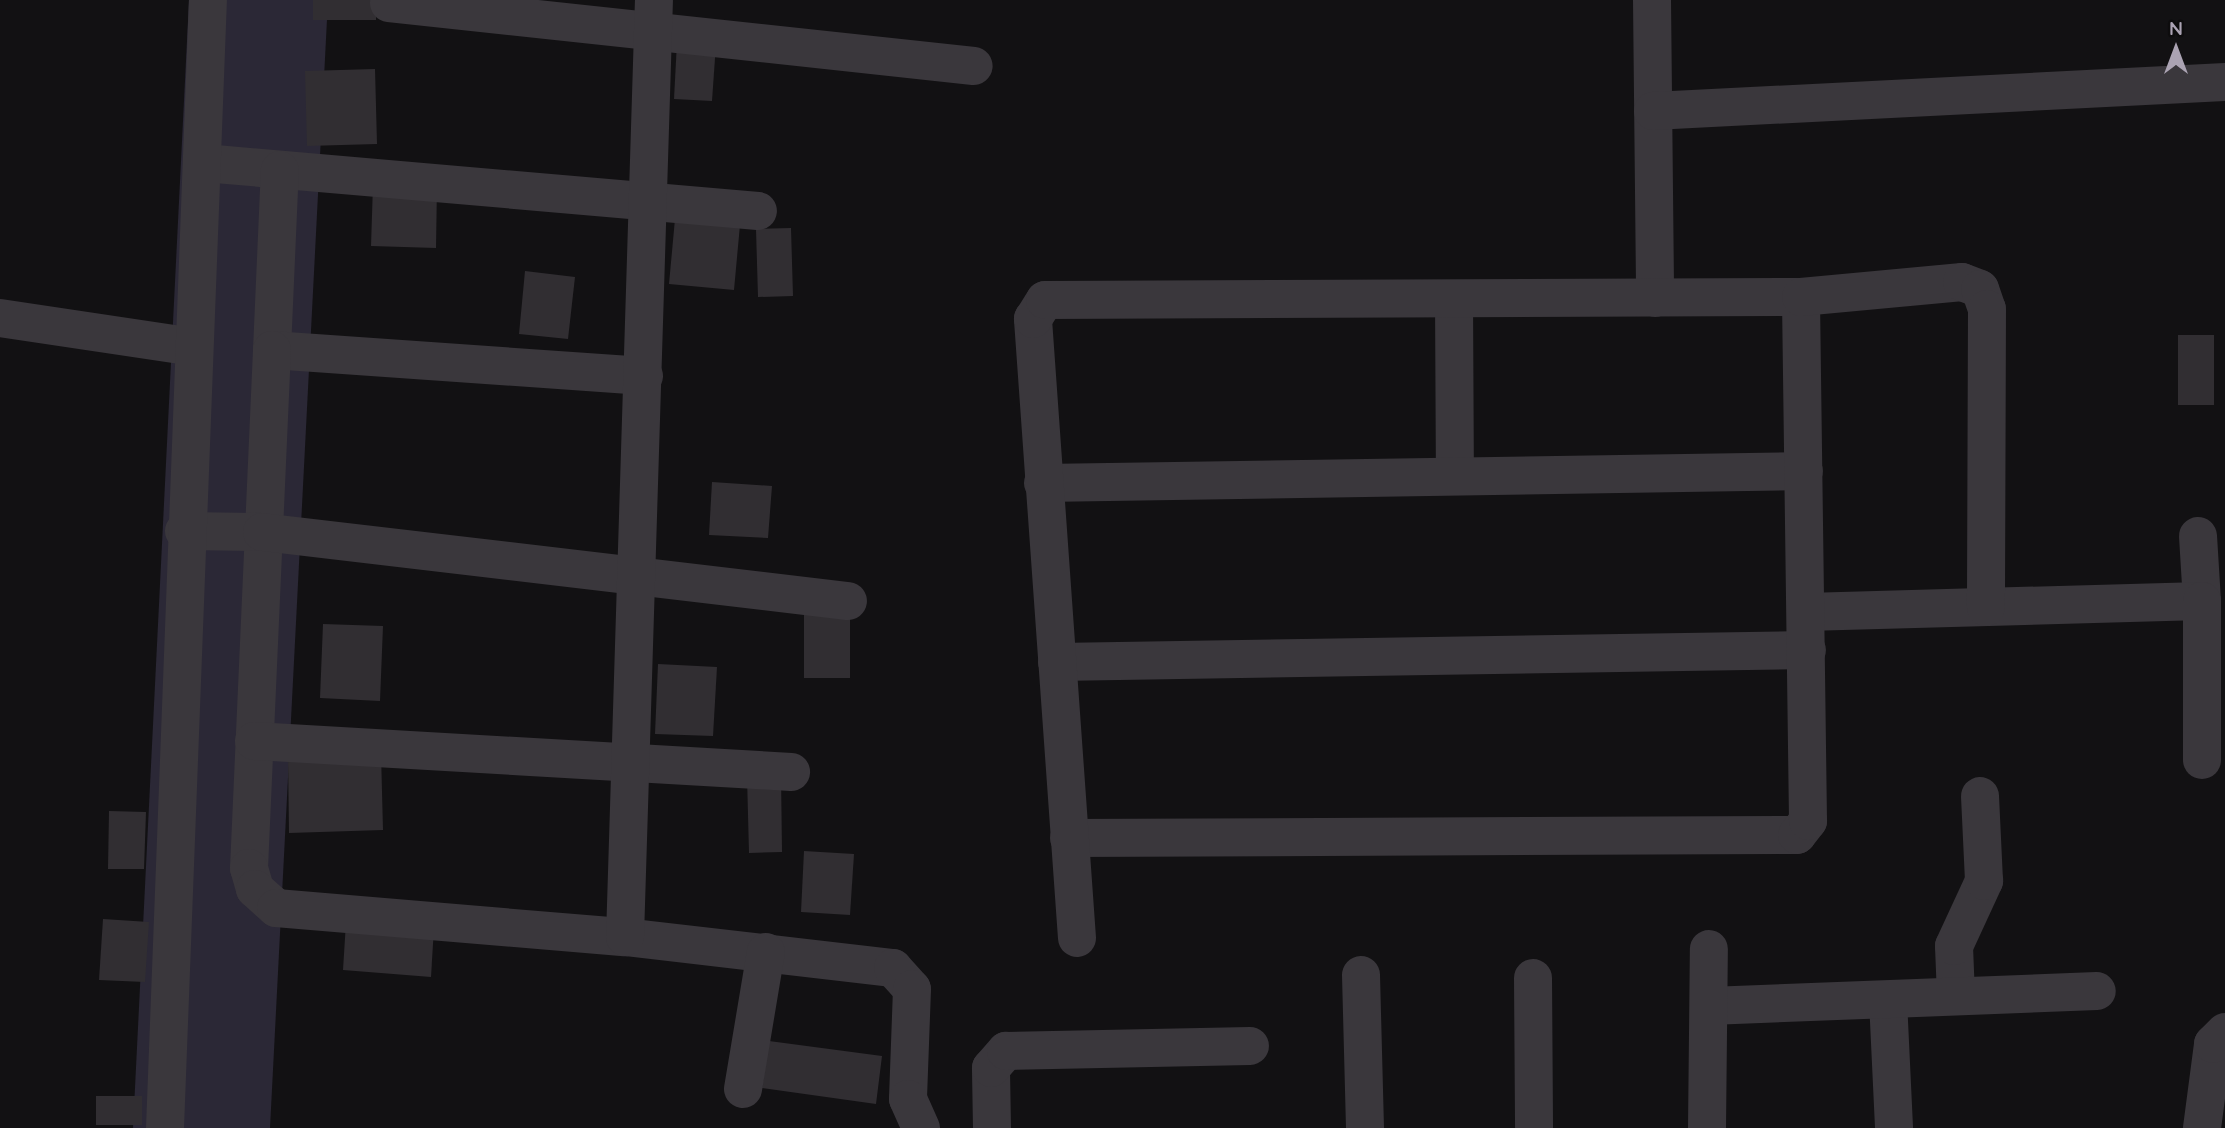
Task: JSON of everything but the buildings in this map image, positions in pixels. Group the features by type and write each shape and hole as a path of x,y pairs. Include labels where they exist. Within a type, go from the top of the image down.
{"street":[{"path":"165,1128 199,532 194,347 210,164 208,0"},
{"path":"1652,0 1655,298"},
{"path":"389,3 655,14 974,66"},
{"path":"625,937 655,14"},
{"path":"1653,111 2225,82"},
{"path":"210,164 651,197 758,211"},
{"path":"275,169 272,350 259,532 249,868 260,898 276,908 625,937 766,952 903,974 912,989 908,1100 921,1128"},
{"path":"1077,937 1032,319 1045,300 1801,297 1962,282 1980,289 1987,309 1986,607"},
{"path":"1069,838 1707,831 1797,835 1808,821 1801,297"},
{"path":"1454,299 1455,476"},
{"path":"0,318 194,347"},
{"path":"272,350 644,376"},
{"path":"1043,483 1804,471"},
{"path":"199,532 259,532 638,579 848,601"},
{"path":"2198,537 2202,601 2202,760"},
{"path":"1806,612 2202,601"},
{"path":"1056,662 1807,650"},
{"path":"254,741 631,765 791,772"},
{"path":"1956,996 1954,946 1984,881 1980,796"},
{"path":"1707,1128 1709,949"},
{"path":"743,1089 766,952"},
{"path":"1361,975 1365,1128"},
{"path":"1533,978 1534,1128"},
{"path":"1709,1006 2097,991"},
{"path":"1888,1000 1894,1128"},
{"path":"2202,1128 2213,1044 2225,1032"},
{"path":"992,1128 991,1068 1006,1051 1250,1046"}],"shaded area":[{"path":"189,0 328,0 270,1128 133,1128"}]}
